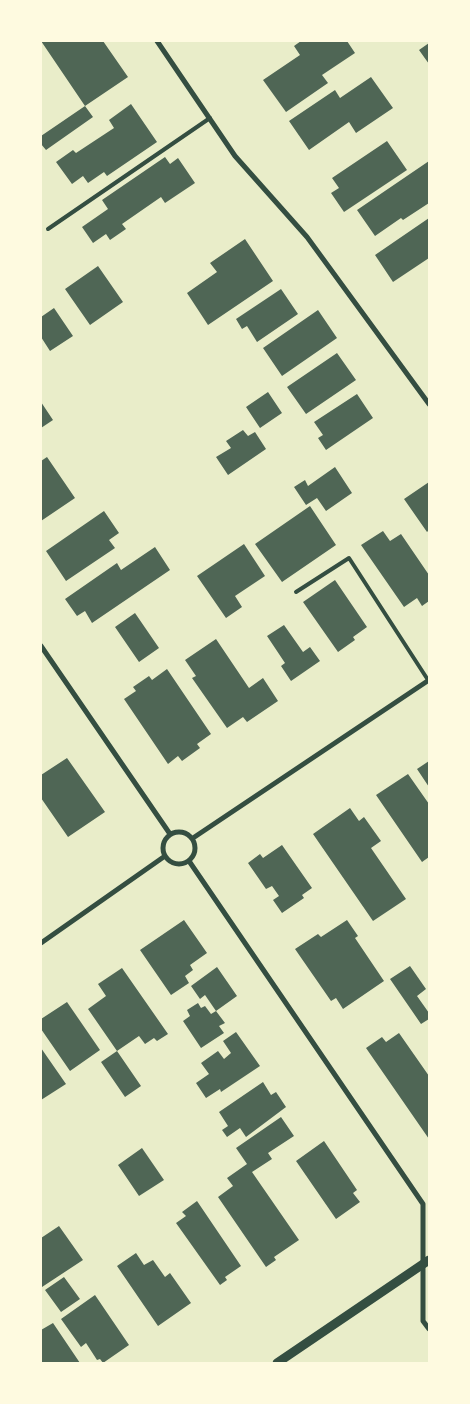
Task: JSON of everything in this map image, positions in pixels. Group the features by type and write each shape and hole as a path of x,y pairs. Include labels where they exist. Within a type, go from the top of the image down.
{"street":[{"path":"157,41 235,156 307,237 429,404"},
{"path":"41,646 170,834"},
{"path":"192,838 428,680"},
{"path":"182,832 192,838 195,850 189,861 176,864 165,856 163,844 170,834 182,832"},
{"path":"41,943 165,856"},
{"path":"189,861 423,1204 426,1262 423,1321 429,1329"},
{"path":"277,1363 426,1262"}],"lane":[{"path":"48,229 210,118"},
{"path":"296,592 348,558 428,680"}],"building":[{"path":"41,41 103,41 128,77 85,106"},
{"path":"301,41 347,41 355,53 322,75 328,83 286,112 263,80 300,55 294,46"},
{"path":"429,43 429,64 419,50"},
{"path":"371,77 393,108 356,133 349,122 309,150 289,121 335,90 340,98"},
{"path":"131,104 157,142 107,176 104,172 88,183 83,176 72,184 56,162 73,150 76,153 114,128 109,120"},
{"path":"85,106 93,117 46,150 41,144 41,136"},
{"path":"387,141 407,170 344,212 331,193 339,188 332,178"},
{"path":"165,157 170,164 178,158 195,183 165,203 161,197 122,224 126,229 110,240 106,234 93,243 82,227 108,209 102,200"},
{"path":"429,161 429,203 403,220 401,218 375,236 357,210"},
{"path":"429,218 429,258 393,282 375,255"},
{"path":"245,239 273,281 208,325 187,293 217,272 210,263"},
{"path":"98,266 123,302 90,325 65,289"},
{"path":"281,289 298,314 257,342 247,326 242,329 236,319"},
{"path":"54,308 73,336 50,351 41,337 41,317"},
{"path":"318,310 337,338 282,376 263,348"},
{"path":"337,353 356,380 306,414 287,387"},
{"path":"268,392 282,413 260,428 246,407"},
{"path":"357,394 373,418 326,450 318,438 323,435 314,422"},
{"path":"41,402 53,420 41,428"},
{"path":"243,430 248,436 255,432 266,449 228,475 216,457 231,448 226,441"},
{"path":"47,457 75,498 41,521 41,461"},
{"path":"335,467 352,493 326,511 317,498 306,505 294,487 305,480 308,486"},
{"path":"429,482 429,530 427,532 404,499"},
{"path":"310,506 336,545 282,582 255,544"},
{"path":"104,511 119,533 109,540 115,548 66,581 46,551"},
{"path":"383,531 390,541 401,534 429,575 429,601 422,606 417,598 404,607 361,545"},
{"path":"244,544 265,576 235,596 242,607 226,618 197,576"},
{"path":"155,547 170,570 92,623 85,611 77,616 65,599 117,563 121,570"},
{"path":"335,580 367,627 353,637 355,640 338,652 303,602"},
{"path":"135,613 159,648 139,662 115,627"},
{"path":"284,625 303,652 310,647 320,661 291,681 281,666 285,663 267,636"},
{"path":"216,639 249,688 263,678 278,701 247,722 243,717 227,728 192,678 196,676 185,660"},
{"path":"167,669 211,734 197,744 200,748 182,761 178,756 168,764 124,699 136,691 133,687 149,676 152,680"},
{"path":"67,758 105,812 68,837 41,798 41,775"},
{"path":"429,761 429,787 417,769"},
{"path":"408,774 429,804 429,857 422,862 376,795"},
{"path":"350,808 359,821 364,817 381,841 371,848 406,899 373,921 313,834"},
{"path":"282,845 312,888 302,895 304,898 282,913 273,900 279,896 272,886 266,889 248,863 260,854 263,858"},
{"path":"184,920 207,953 190,965 193,970 185,976 189,983 171,995 140,950"},
{"path":"347,920 358,936 355,938 384,981 343,1009 336,998 331,1001 295,949 318,934 321,937"},
{"path":"410,966 426,989 417,996 429,1013 429,1019 421,1024 390,979"},
{"path":"217,967 237,996 216,1011 205,995 200,999 191,986"},
{"path":"122,968 168,1034 157,1041 154,1038 145,1044 139,1036 117,1051 88,1009 106,996 98,984"},
{"path":"67,1002 100,1050 70,1071 41,1029 41,1019"},
{"path":"198,1003 201,1008 205,1006 211,1014 216,1011 225,1023 219,1026 224,1033 201,1048 183,1021 190,1016 187,1010"},
{"path":"236,1032 260,1066 221,1092 220,1089 206,1098 196,1083 209,1074 201,1063 218,1051 224,1059 231,1053 223,1041"},
{"path":"399,1033 429,1076 429,1139 366,1048 382,1037 386,1042"},
{"path":"41,1048 66,1084 41,1100"},
{"path":"117,1051 141,1086 125,1097 101,1062"},
{"path":"263,1082 271,1095 276,1092 286,1107 246,1137 240,1128 227,1137 222,1130 228,1126 219,1112"},
{"path":"281,1117 294,1136 268,1153 272,1159 252,1172 299,1240 274,1257 276,1260 266,1267 218,1197 233,1186 227,1178 247,1164 236,1148"},
{"path":"324,1141 357,1190 353,1193 360,1202 336,1219 296,1161"},
{"path":"142,1148 164,1180 139,1196 118,1165"},
{"path":"197,1201 241,1266 225,1277 227,1280 220,1285 176,1223 186,1216 182,1212"},
{"path":"59,1226 83,1260 42,1287 41,1238"},
{"path":"136,1253 144,1265 153,1260 165,1277 170,1273 191,1303 158,1326 117,1266"},
{"path":"64,1277 80,1299 61,1312 45,1290"},
{"path":"95,1295 129,1345 103,1363 100,1359 97,1360 86,1343 81,1347 61,1319"},
{"path":"53,1323 80,1363 41,1363 41,1330"}]}
